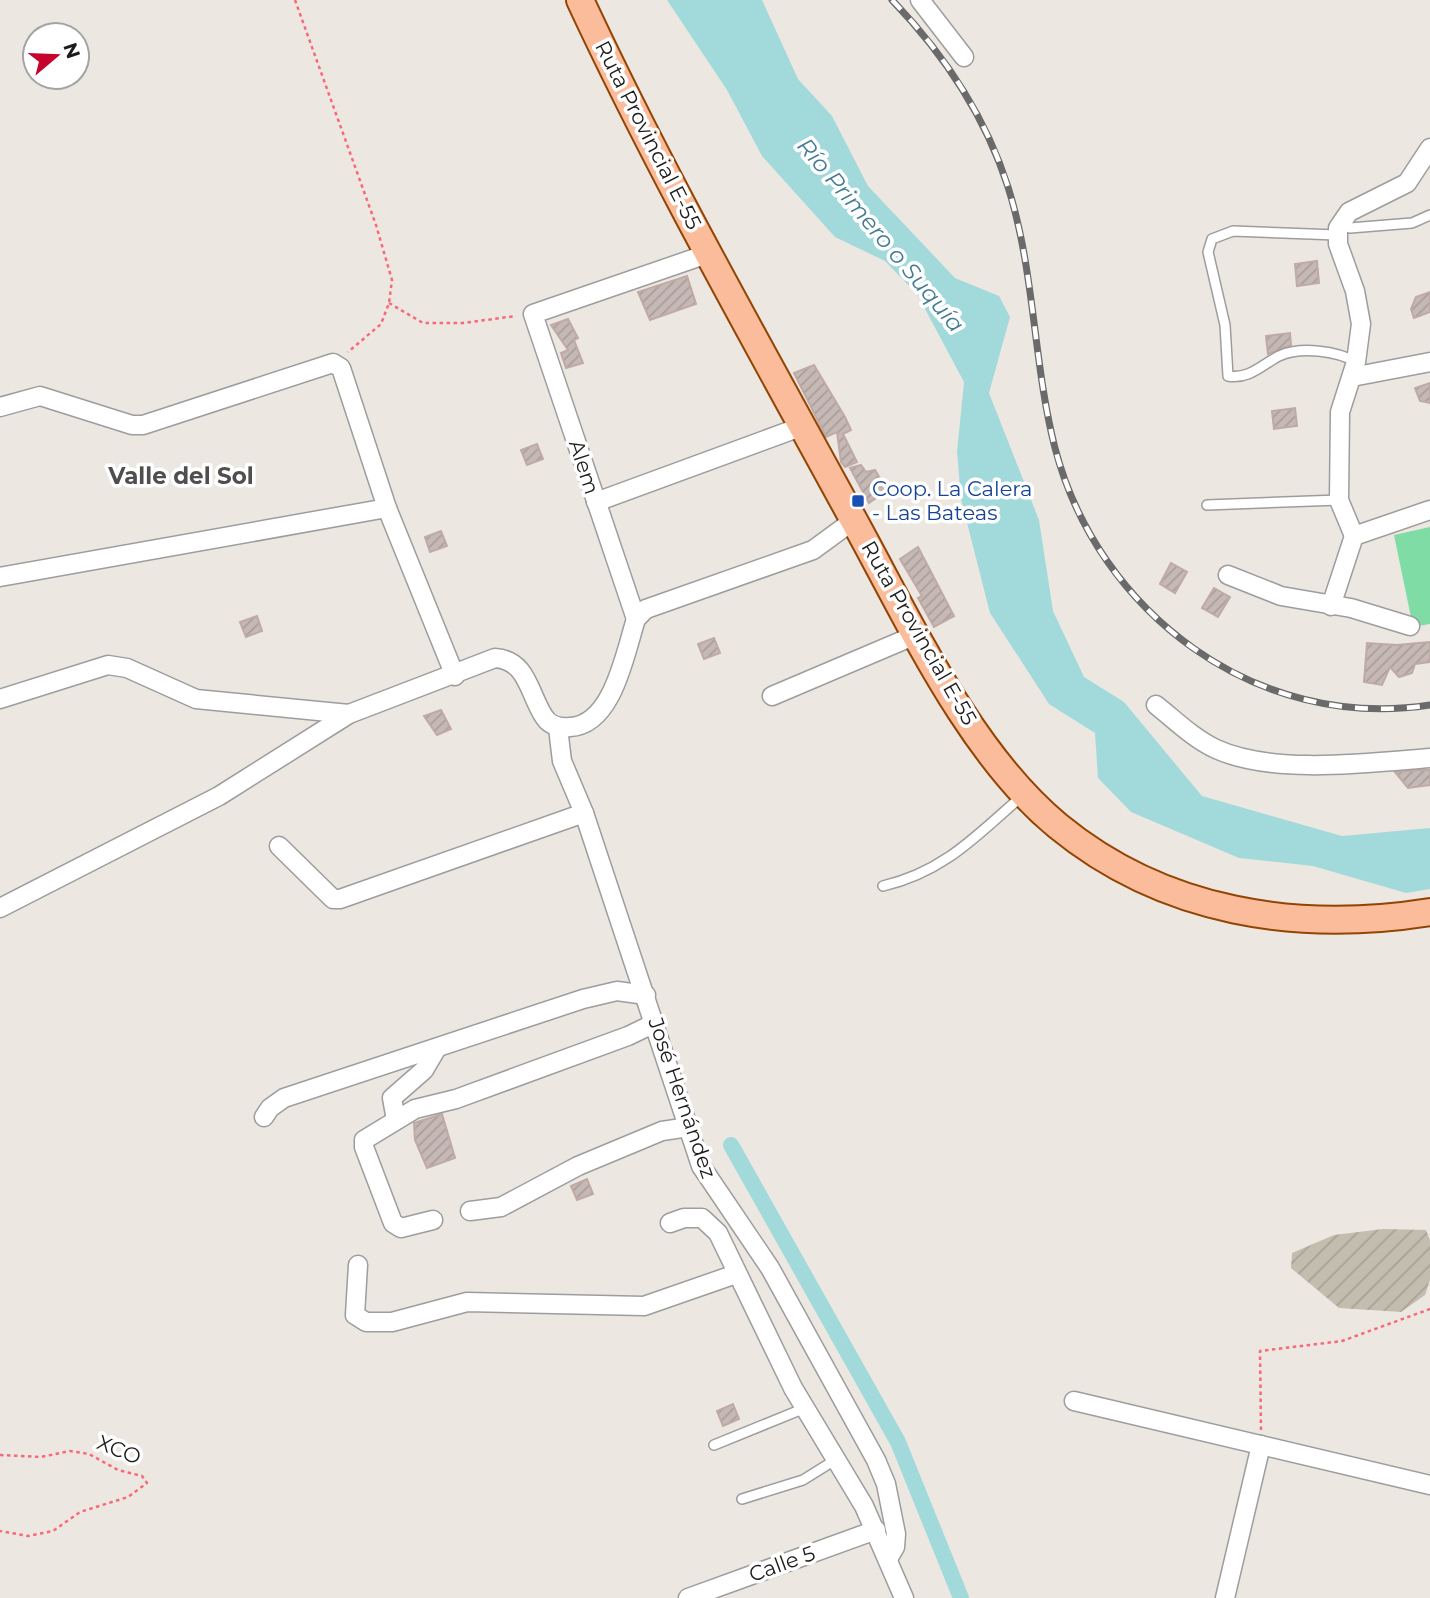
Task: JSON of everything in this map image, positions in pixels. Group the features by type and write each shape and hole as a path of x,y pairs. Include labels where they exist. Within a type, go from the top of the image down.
{"main road":[{"name":"Ruta Provincial E-55","path":"580,0 710,253 854,520 972,727 1024,794 1059,827 1126,872 1202,903 1262,915 1317,921 1372,919 1430,912"}],"street":[{"path":"920,0 964,57"},
{"path":"1331,606 1354,536 1339,500 1340,412 1354,370 1360,309 1338,230 1349,212 1373,203 1407,183 1430,148"},
{"path":"533,314 710,253"},
{"name":"Alem","path":"533,314 636,619"},
{"path":"1354,370 1430,362"},
{"path":"0,407 40,396 132,425 143,425 333,363 341,368 387,508 456,676"},
{"path":"596,502 803,426"},
{"path":"0,577 387,508"},
{"path":"1354,536 1430,510"},
{"path":"0,908 219,796 349,713 456,676 495,658 506,659 519,665 544,718 558,728 575,727 591,721 603,709 636,619 646,608 813,550 854,520"},
{"path":"1228,575 1281,596 1351,608 1410,626"},
{"path":"772,696 918,634"},
{"path":"0,699 108,665 127,668 195,699 349,713"},
{"path":"1156,705 1214,749 1257,762 1295,765 1430,758"},
{"name":"José Hernández","path":"558,728 562,761 584,813 689,1127 711,1184 770,1268 876,1460 892,1507 896,1534 895,1547 888,1559"},
{"path":"279,846 333,899 340,899 584,813"},
{"path":"264,1117 270,1108 284,1098 601,993 617,991 646,995"},
{"path":"433,1220 401,1228 393,1223 364,1147 364,1140 415,1109 468,1094 628,1037 655,1023"},
{"path":"396,1120 392,1098 424,1070 437,1048"},
{"path":"470,1211 512,1202 578,1166 662,1131 689,1127"},
{"path":"670,1223 694,1217 710,1223 805,1408 876,1531 904,1598"},
{"path":"358,1265 355,1315 366,1322 381,1323 467,1302 644,1306 736,1274"},
{"path":"1074,1401 1430,1485"},
{"path":"1225,1598 1261,1445"},
{"name":"Calle 5","path":"688,1598 876,1531"}],"lane":[{"path":"1354,370 1335,352 1282,355 1259,371 1233,377 1226,371 1225,325 1208,252 1212,239 1233,231 1338,230 1412,223 1430,215"},
{"path":"1207,505 1339,500"},
{"path":"883,886 928,872 954,855 1024,794"},
{"path":"714,1445 805,1408"},
{"path":"742,1499 803,1480 835,1460"}],"path":[{"path":"295,0 376,225 392,280 389,303 380,324 333,363"},
{"path":"389,303 423,323 463,323 533,314"},
{"path":"1261,1445 1260,1351 1342,1340 1430,1309"},
{"name":"XCO","path":"0,1455 41,1457 70,1451 89,1454 118,1469 142,1476 146,1483 128,1497 80,1512 54,1531 28,1536 0,1531"}],"shaded area":[{"path":"1383,1229 1426,1230 1430,1240 1430,1280 1425,1295 1401,1312 1339,1308 1291,1268 1292,1253 1334,1235"}],"green space":[{"path":"1430,527 1430,624 1413,627 1394,535"}],"water":[{"name":"Río Primero o Suquía","path":"667,0 762,0 798,79 832,116 868,186 955,278 999,296 1010,317 989,393 1039,520 1053,611 1084,677 1124,702 1202,796 1342,836 1430,828 1430,889 1406,893 1313,866 1239,858 1131,812 1098,778 1095,733 1049,704 990,613 961,499 957,452 964,382 917,294 885,261 835,237 762,156 727,90"}],"building":[{"path":"1317,261 1319,283 1297,286 1295,264"},
{"path":"687,276 696,304 650,320 638,292"},
{"path":"1430,292 1430,312 1414,318 1411,309 1416,297"},
{"path":"568,319 578,338 574,340 583,363 566,368 561,353 568,350 551,325"},
{"path":"1290,333 1291,345 1268,354 1266,336"},
{"path":"814,365 851,430 843,434 857,462 845,467 841,462 837,432 826,437 794,373"},
{"path":"1430,383 1430,403 1420,401 1415,388"},
{"path":"1295,408 1297,426 1274,429 1272,411"},
{"path":"537,444 543,459 527,465 521,450"},
{"path":"861,465 866,472 875,470 887,490 869,503 850,468"},
{"path":"441,531 447,546 430,552 425,537"},
{"path":"918,547 954,616 934,627 918,598 922,596 900,559"},
{"path":"1171,563 1187,572 1175,593 1160,584"},
{"path":"1214,588 1230,597 1218,617 1202,608"},
{"path":"257,616 262,631 246,637 240,622"},
{"path":"714,638 720,653 704,659 698,644"},
{"path":"1430,642 1430,662 1415,664 1412,673 1399,677 1390,667 1382,685 1364,682 1367,643 1397,645"},
{"path":"441,710 451,729 437,735 424,716"},
{"path":"1430,770 1430,785 1408,788 1395,772"},
{"path":"442,1114 455,1158 427,1168 415,1140 414,1123"},
{"path":"587,1179 593,1194 577,1200 571,1186"},
{"path":"733,1404 739,1419 723,1426 717,1411"}],"waterway":[{"path":"731,1145 898,1442 961,1598"}],"railway":[{"path":"892,0 929,42 961,87 999,161 1024,252 1042,383 1055,448 1076,508 1107,562 1147,609 1194,648 1247,679 1304,699 1366,708 1430,705"}],"place":[{"name":"Coop. La Calera - Las Bateas","path":"858,501"}],"district":[{"name":"Valle del Sol","path":"181,476"}]}
